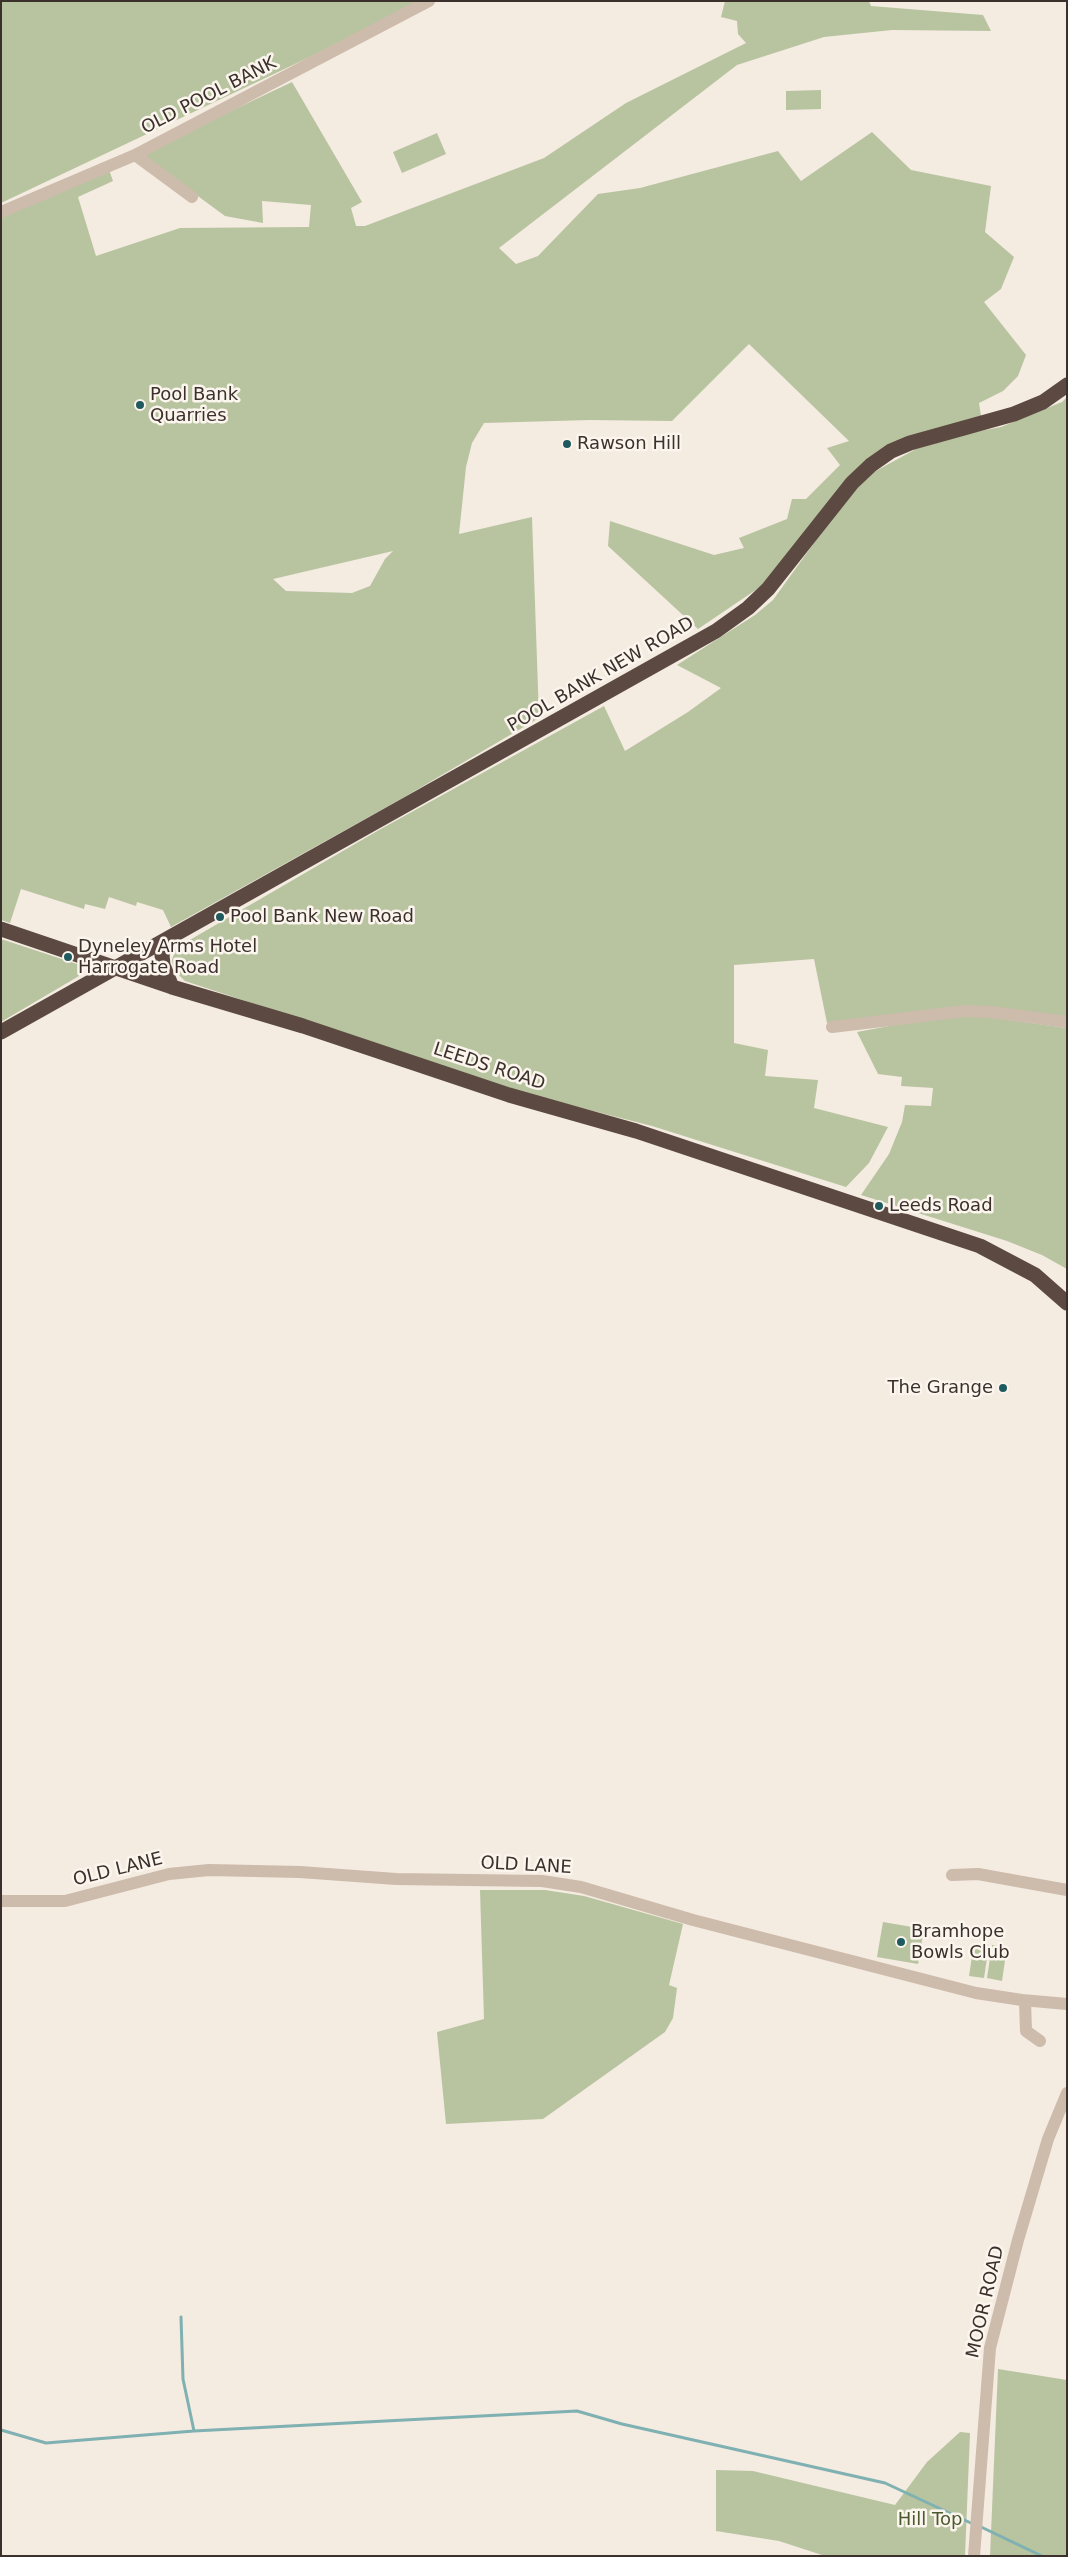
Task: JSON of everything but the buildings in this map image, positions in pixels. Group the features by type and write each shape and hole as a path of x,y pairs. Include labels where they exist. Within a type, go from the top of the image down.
{"highway":[{"name":"POOL BANK NEW ROAD","path":"1,1032 612,691 733,620 768,589 852,483 871,465 891,451 910,443 1014,414 1043,402 1067,385"},
{"name":"LEEDS ROAD","path":"1,929 172,987 303,1026 509,1095 636,1131 980,1246 1035,1275 1067,1303"},
{"path":"167,941 162,955 163,965 172,987"}],"street":[{"name":"OLD POOL BANK","path":"1,212 135,155 429,1"},
{"path":"135,155 192,197"},
{"path":"832,1027 966,1011 991,1012 1067,1022"},
{"name":"OLD LANE","path":"1,1901 65,1901 169,1874 209,1870 300,1872 396,1879 542,1881 581,1887 693,1920 990,1996 1067,2004"},
{"path":"952,1875 991,1875 1067,1890"},
{"path":"1025,2001 1026,2031 1040,2041"},
{"name":"MOOR ROAD","path":"974,2556 990,2348 1018,2240 1048,2138 1067,2093"}],"green space":[{"path":"1,1 418,1 314,55 1,203"},
{"path":"725,1 869,1 871,6 983,15 991,31 892,30 824,37 737,65 499,248 516,264 538,256 598,194 640,188 778,151 801,181 872,132 911,170 991,186 985,232 1014,257 1001,289 984,302 1026,355 1018,376 1003,391 979,403 981,416 890,444 849,476 769,581 698,629 608,546 610,521 714,555 744,548 739,538 787,519 792,499 806,499 840,465 827,448 849,441 749,344 672,421 590,420 484,423 472,443 466,467 459,534 532,517 539,718 401,799 171,927 163,910 137,902 136,906 109,897 105,909 85,904 84,909 21,889 10,923 1,920 1,216 108,167 113,181 78,197 96,256 180,228 309,227 311,205 262,201 263,223 225,216 146,158 144,152 292,82 362,202 351,208 356,226 365,226 544,158 626,103 746,43 738,34 737,21 721,17","holes":["393,551 385,559 370,586 352,593 286,591 273,579"]},
{"path":"821,90 821,109 786,110 786,91"},
{"path":"437,133 446,154 402,173 393,152"},
{"path":"1067,397 1067,1017 930,1010 827,1023 814,959 734,965 734,1043 768,1050 765,1076 818,1080 814,1108 888,1127 869,1163 846,1187 652,1126 523,1093 185,981 174,970 172,960 176,948 379,830 604,706 625,751 688,712 721,688 677,665 755,615 773,600 845,500 874,472 916,449 970,433 1001,427 1062,402"},
{"path":"1,939 80,965 79,976 1,1022"},
{"path":"973,1015 1067,1028 1067,1269 1042,1255 1007,1241 861,1195 889,1154 902,1122 905,1105 931,1106 933,1088 901,1086 902,1077 878,1074 857,1032 932,1018"},
{"path":"480,1890 545,1890 584,1896 683,1924 669,1985 677,1988 673,2018 665,2032 543,2119 446,2124 437,2032 484,2019"},
{"name":"Bramhope Bowls Club","path":"883,1922 924,1929 918,1964 877,1957"},
{"path":"974,1943 989,1945 984,1978 969,1976"},
{"path":"992,1945 1007,1947 1002,1981 987,1978"},
{"path":"998,2369 1067,2380 1067,2556 990,2556"},
{"name":"Hill Top","path":"960,2432 970,2433 965,2556 825,2556 779,2541 716,2531 716,2470 753,2471 895,2505 927,2462"}],"waterway":[{"path":"181,2317 183,2379 194,2431"},
{"path":"1,2430 46,2443 194,2431 577,2411 622,2424 885,2483 973,2524"},
{"path":"979,2526 1042,2556"}],"place":[{"name":"Pool Bank Quarries","path":"140,405"},
{"name":"Rawson Hill","path":"567,444"},
{"name":"Pool Bank New Road","path":"220,917"},
{"name":"Dyneley Arms Hotel Harrogate Road","path":"68,957"},
{"name":"Leeds Road","path":"879,1206"},
{"name":"The Grange","path":"1003,1388"},
{"name":"Bramhope Bowls Club","path":"901,1942"}]}
